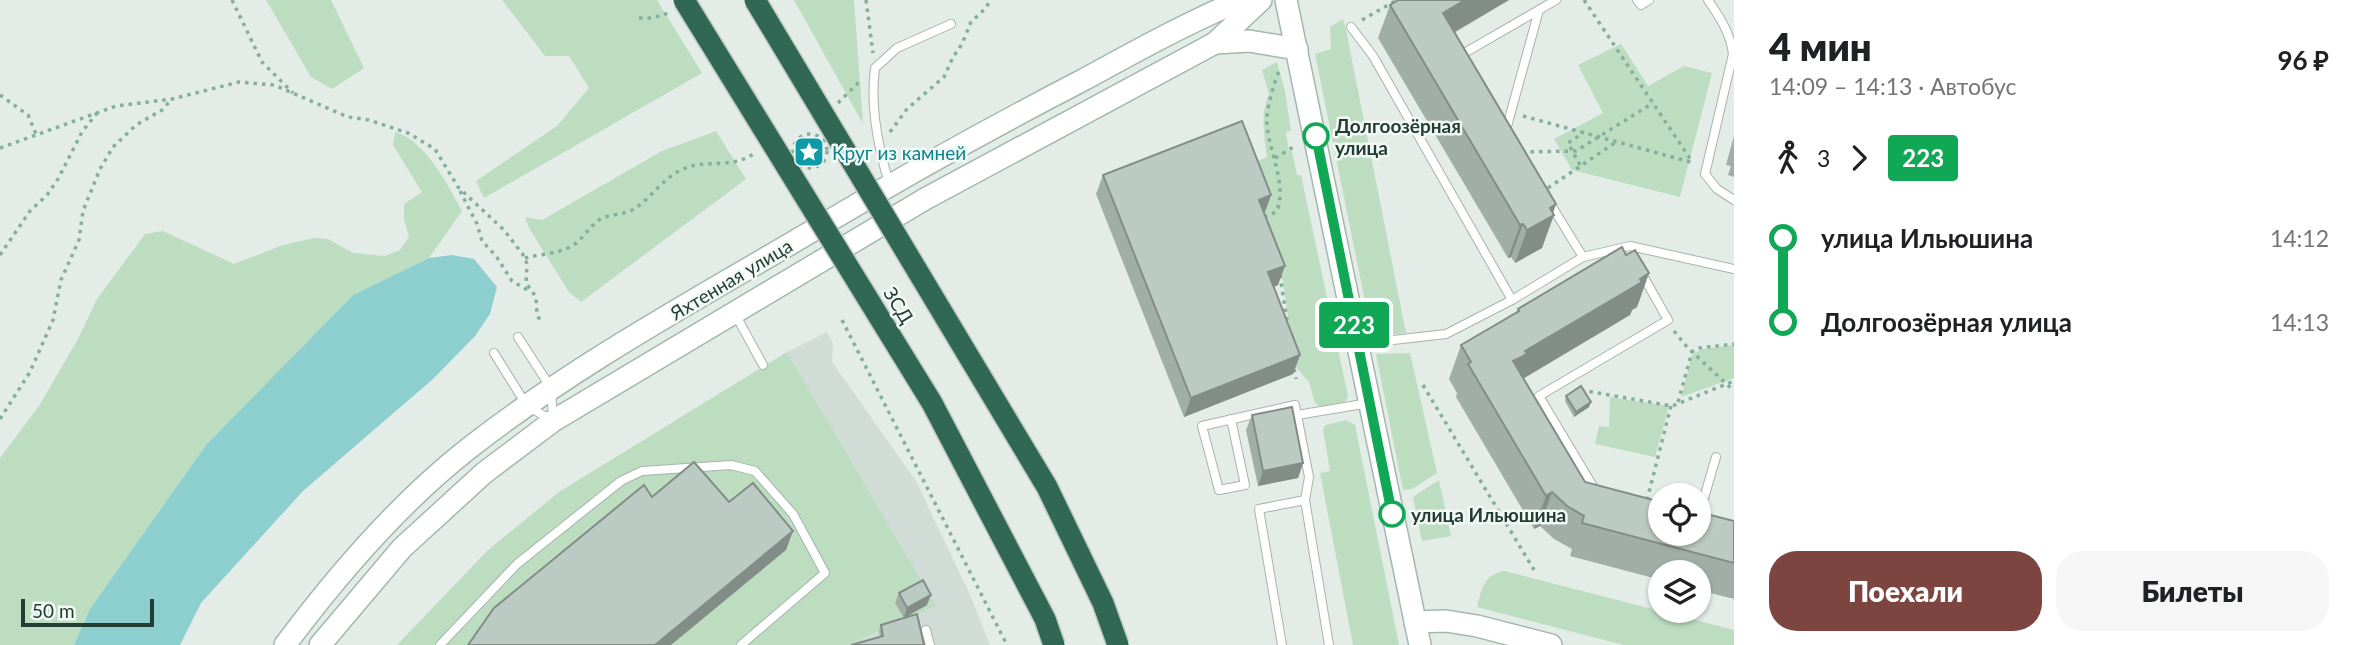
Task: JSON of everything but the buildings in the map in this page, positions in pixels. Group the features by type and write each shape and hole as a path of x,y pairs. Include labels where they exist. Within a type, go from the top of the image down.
{"highway":[{"name":"ЗСД","path":"684,0 932,403 1045,619 1054,645"},
{"name":"ЗСД","path":"755,0 1047,487 1103,603 1118,645"}],"main road":[{"name":"Яхтенная улица","path":"285,645 346,568 384,528 466,451 551,388 890,185 1200,17 1241,0"},
{"name":"Яхтенная улица","path":"320,645 402,548 484,472 553,421 925,199 1215,43 1261,0"},
{"path":"1286,0 1420,645"},
{"path":"1215,43 1250,41 1297,49"},
{"path":"1415,622 1446,621 1551,645"}],"lane":[{"path":"1468,65 1461,55 1556,0"},
{"path":"1637,0 1641,5 1649,0"},
{"path":"1709,0 1731,38 1733,54 1705,174 1717,189 1734,200"},
{"path":"1506,130 1539,10"},
{"path":"890,185 884,166 875,108 875,68 897,48 951,24"},
{"path":"1352,27 1373,56 1512,300"},
{"path":"1500,119 1520,152"},
{"path":"1543,191 1583,257"},
{"path":"1358,344 1446,334 1512,300 1583,257 1630,246 1734,269"},
{"path":"1630,246 1633,258"},
{"path":"1610,497 1598,494 1539,396 1668,320 1639,268"},
{"path":"734,312 763,365"},
{"path":"517,337 551,388 553,421"},
{"path":"495,353 527,406 553,421"},
{"path":"1297,415 1369,403"},
{"path":"1231,419 1245,485 1219,490 1202,426 1231,419 1295,405 1310,477 1306,500 1329,645"},
{"path":"1709,483 1716,457"},
{"path":"440,645 517,564 621,481 642,471 731,466 755,471 793,514 825,573 741,645"},
{"path":"1282,645 1259,509 1306,500"},
{"path":"926,629 930,645"}],"path":[{"path":"232,0 262,62 295,95"},
{"path":"831,110 850,93 855,84 875,68 866,0"},
{"path":"889,134 907,109 944,77 971,22 986,8 990,0"},
{"path":"1352,27 1397,0"},
{"path":"1584,0 1692,161 1705,174"},
{"path":"639,18 668,14"},
{"path":"1261,218 1276,212 1279,206 1278,175 1267,116 1281,67"},
{"path":"0,148 116,106 173,99 239,82 274,85 348,117 369,120 408,133 435,149 477,224 482,241 496,256 512,281 536,297 541,323"},
{"path":"0,95 28,115 36,134"},
{"path":"0,419 30,372 53,320 61,281 79,240 83,211 100,169 120,140 173,99"},
{"path":"1520,152 1573,152 1653,103"},
{"path":"0,255 30,211 47,195 58,179 78,138 97,113"},
{"path":"1511,113 1692,161"},
{"path":"809,133 818,134 824,141 825,158 815,167 799,165 792,153 797,140 809,133"},
{"path":"1580,165 1568,143 1583,133"},
{"path":"790,137 797,140"},
{"path":"1543,191 1616,142"},
{"path":"1275,158 1296,146"},
{"path":"525,258 571,247 600,219 635,209 669,177 682,169 746,160 761,149"},
{"path":"458,187 504,230 525,258 526,283 531,292"},
{"path":"1278,269 1289,334"},
{"path":"842,320 1007,645"},
{"path":"1668,320 1692,352 1734,391"},
{"path":"1678,403 1692,352 1699,348 1734,344"},
{"path":"1293,360 1296,379"},
{"path":"1564,381 1577,390 1671,406 1734,382"},
{"path":"1423,386 1534,570"},
{"path":"1646,506 1671,406"}],"shaded area":[{"path":"827,332 833,343 832,362 916,481 971,597 990,645 847,645 935,606 787,352"}],"green space":[{"path":"266,0 331,0 364,68 332,89 311,77"},
{"path":"502,0 657,0 702,73 484,198 476,181 557,126 589,88 569,56 545,56"},
{"path":"794,0 854,0 863,124 862,122"},
{"path":"1343,19 1406,333 1372,336 1315,54 1331,49 1330,27"},
{"path":"1621,44 1648,86 1684,66 1712,73 1680,197 1572,170 1554,139 1603,113 1578,65"},
{"path":"1277,62 1291,131 1286,132 1289,151 1292,151 1297,175 1301,175 1348,396 1345,402 1321,407 1315,403 1309,382 1295,366 1283,281 1262,219 1266,214 1247,166 1267,157 1264,117 1269,94 1262,70"},
{"path":"716,131 746,179 581,302 569,292 529,228 525,217 542,220 662,151"},
{"path":"395,132 416,144 426,154 462,211 429,258 353,295 206,445 90,609 74,645 0,645 0,458 39,406 78,339 97,299 145,234 163,231 234,264 283,245 314,238 328,239 353,253 385,256 400,250 409,237 404,219 404,204 422,192 393,145"},
{"path":"1734,345 1734,378 1681,397 1692,355 1702,349"},
{"path":"787,352 936,606 847,645 397,645 488,550 559,492"},
{"path":"1410,353 1437,473 1412,489 1403,490 1376,354"},
{"path":"1610,397 1669,406 1655,457 1595,444 1599,426 1609,427"},
{"path":"1346,420 1355,425 1399,645 1353,645 1320,473 1330,471 1323,429 1326,425"},
{"path":"1439,480 1451,536 1422,541 1413,497"},
{"path":"1505,571 1648,608 1648,623 1707,623 1734,630 1734,645 1624,645 1477,607 1488,579"}],"water":[{"path":"452,255 474,259 497,287 490,314 475,336 433,379 303,491 201,603 180,645 74,645 90,609 206,445 353,295 429,258"}],"bus line":[{"name":"223","path":"1316,136 1392,514"}],"place":[{"name":"Долгоозёрная улица","path":"1316,136"},
{"name":"Круг из камней","path":"809,152"},
{"name":"улица Ильюшина","path":"1392,514"}]}
